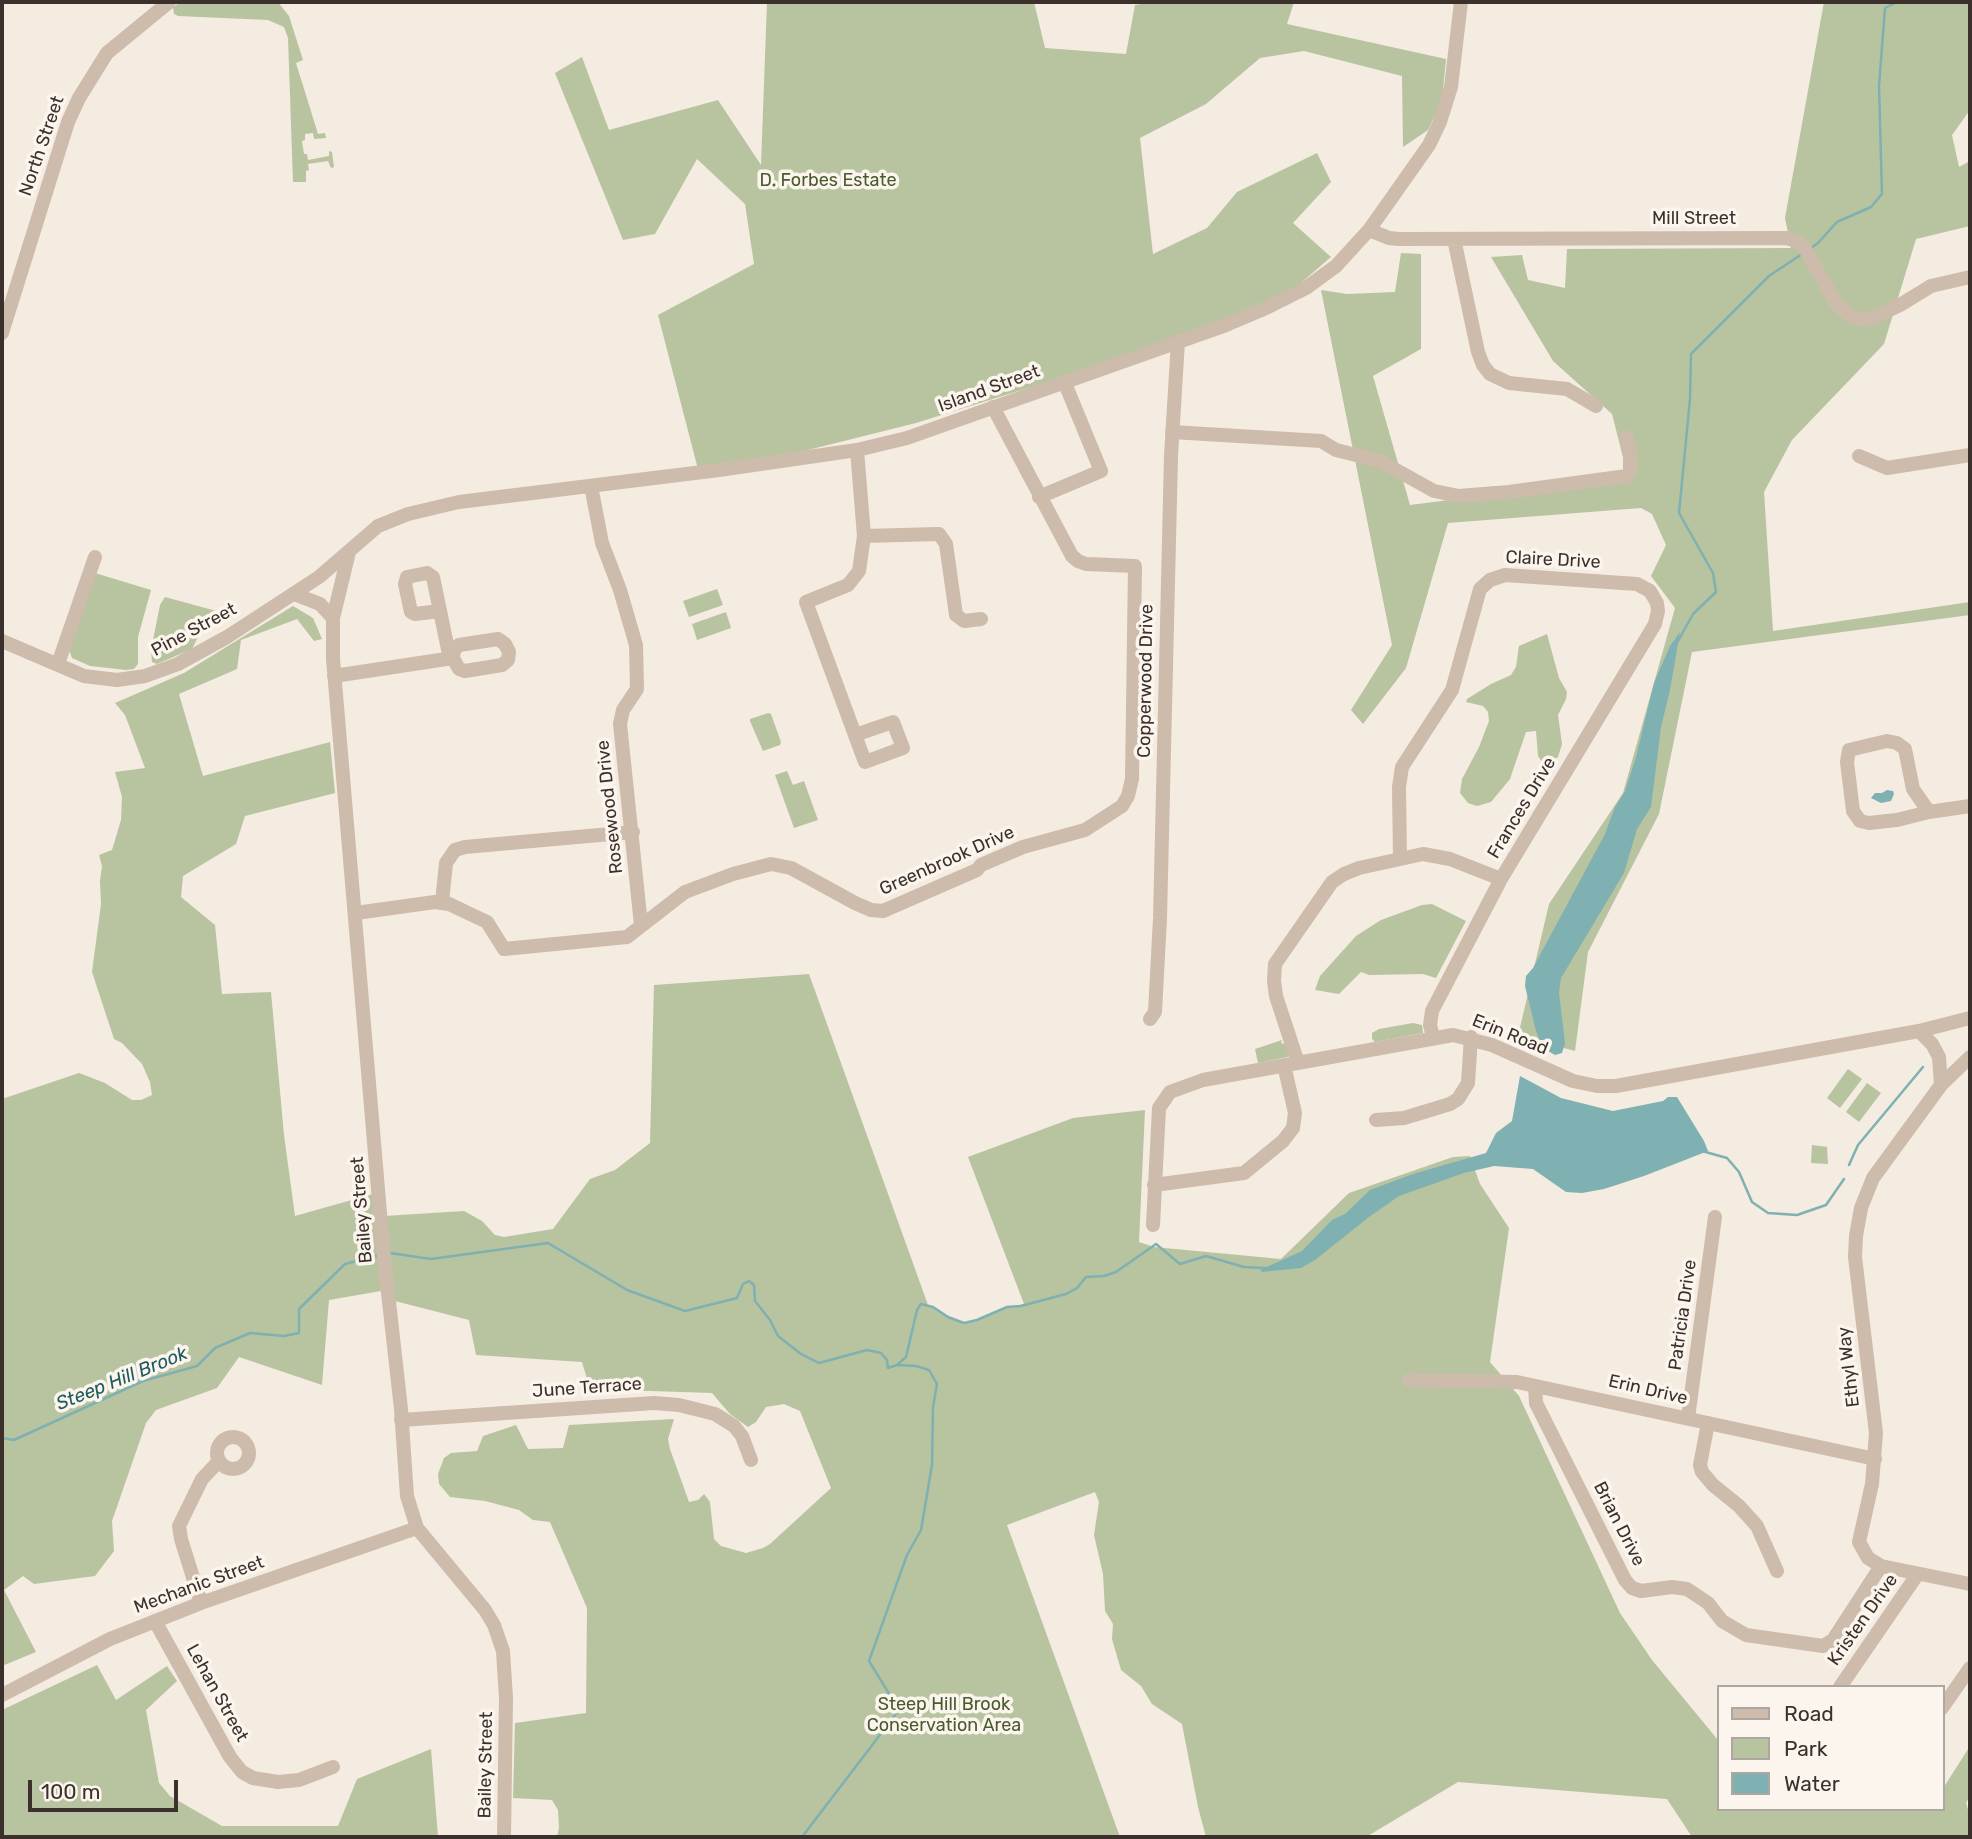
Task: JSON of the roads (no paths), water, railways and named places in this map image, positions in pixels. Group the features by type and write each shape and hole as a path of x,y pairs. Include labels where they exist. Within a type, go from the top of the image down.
{"street":[{"name":"North Street","path":"2,333 68,122 79,98 107,53 169,2"},
{"name":"Island Street","path":"348,552 378,526 408,514 459,502 857,450 923,434 1064,381 1221,327 1266,308 1306,288 1336,267 1370,230 1429,145 1440,122 1451,87 1461,2"},
{"name":"Mill Street","path":"1370,230 1399,239 1777,238 1798,242 1807,250 1835,302 1859,319 1873,318 1931,286 1970,277"},
{"path":"1454,239 1478,352 1490,374 1508,383 1567,389 1595,406"},
{"name":"Copperwood Drive","path":"1150,1019 1155,1012 1163,837 1165,642 1178,341"},
{"path":"1039,497 1101,471 1064,381"},
{"name":"Greenbrook Drive","path":"442,902 487,922 504,949 626,937 690,889 771,864 797,870 855,903 871,910 883,911 1023,847 1085,830 1122,806 1128,796 1132,779 1135,566 1086,564 1072,556 993,407"},
{"path":"1172,432 1321,441 1336,450 1380,461 1434,491 1459,496 1614,480 1626,476 1630,471 1630,451 1626,437"},
{"path":"855,735 806,601 848,585 855,579 861,562 864,537 857,450"},
{"path":"1859,456 1887,468 1970,455"},
{"name":"Rosewood Drive","path":"591,486 602,544 620,590 636,645 637,689 623,710 620,724 641,925"},
{"path":"864,537 939,534 946,544 954,610 964,621 981,619"},
{"name":"Pine Street","path":"2,641 84,676 117,680 145,676 190,657 294,594 348,552"},
{"name":"Bailey Street","path":"348,552 332,618 334,676 407,1496 417,1528 485,1610 494,1625 503,1651 506,1698 504,1837"},
{"path":"58,664 95,557"},
{"name":"Claire Drive","path":"1400,859 1399,787 1402,767 1452,690 1479,589 1500,575 1625,583 1642,586 1650,591 1657,603"},
{"path":"294,594 320,604 332,618"},
{"name":"Frances Drive","path":"1433,1037 1430,1025 1432,1011 1501,879 1655,624 1658,617 1657,603"},
{"path":"334,676 452,659 440,611"},
{"path":"1928,812 1913,789 1905,749 1901,745 1886,741 1849,750 1847,762 1853,811 1860,821 1869,823 1970,806"},
{"path":"356,913 442,902 446,863 451,853 460,848 633,832"},
{"path":"1154,1185 1244,1173 1283,1141 1293,1128 1295,1113 1291,1064 1273,974 1276,960 1336,879 1359,867 1423,854 1440,856 1501,879"},
{"name":"Erin Road","path":"1153,1226 1157,1116 1170,1091 1203,1080 1453,1035 1471,1037 1573,1080 1597,1086 1616,1086 1919,1031 1970,1018"},
{"path":"1919,1031 1932,1044 1939,1057 1941,1085"},
{"path":"1376,1120 1404,1118 1458,1099 1468,1083 1471,1037"},
{"name":"Ethyl Way","path":"1881,1566 1868,1559 1859,1542 1875,1458 1875,1424 1855,1257 1858,1222 1873,1178 1941,1085 1970,1057"},
{"name":"Patricia Drive","path":"1688,1418 1715,1217"},
{"name":"Erin Drive","path":"1409,1380 1497,1380 1535,1386 1875,1458"},
{"name":"Brian Drive","path":"1535,1386 1536,1403 1625,1580 1632,1588 1641,1591 1672,1587 1687,1589 1709,1604 1722,1621 1746,1635 1823,1646 1833,1640 1881,1566"},
{"name":"June Terrace","path":"401,1420 654,1403 679,1405 715,1414 734,1426 742,1436 751,1460"},
{"path":"1707,1423 1700,1465 1702,1472 1751,1518 1777,1571"},
{"path":"201,1604 181,1539 180,1526 202,1479 219,1461"},
{"name":"Mechanic Street","path":"2,1695 110,1639 417,1528"},
{"path":"1881,1566 1970,1584"},
{"name":"Kristen Drive","path":"1841,1685 1917,1575"},
{"name":"Lehan Street","path":"155,1621 230,1757 242,1772 253,1778 278,1782 299,1780 333,1767"},
{"path":"1944,1706 1970,1668"}],"water":[{"path":"1680,632 1661,727 1651,807 1637,829 1624,873 1561,978 1559,993 1565,1043 1562,1053 1555,1055 1543,1048 1536,1031 1525,986 1526,976 1533,968 1605,834 1615,807 1625,791 1654,683 1670,646"},
{"path":"1893,791 1891,801 1881,803 1871,798 1875,793"},
{"path":"1520,1076 1561,1098 1613,1111 1677,1097 1708,1151 1644,1176 1582,1193 1566,1192 1533,1169 1494,1166 1464,1173 1399,1196 1301,1268 1260,1270 1302,1251 1332,1220 1345,1214 1370,1190 1413,1174 1486,1153 1496,1133 1512,1121"}],"waterway":[{"path":"1811,248 1837,222 1871,207 1882,194 1879,86 1885,8 1897,2"},
{"path":"1677,643 1693,614 1716,592 1713,573 1679,513 1690,399 1691,354 1769,276 1802,254"},
{"name":"Steep Hill Brook","path":"1849,1165 1858,1145 1923,1067"},
{"name":"Steep Hill Brook","path":"1702,1151 1727,1158 1739,1172 1752,1202 1768,1213 1797,1215 1826,1205 1844,1179"},
{"name":"Steep Hill Brook","path":"390,1253 431,1259 548,1243 627,1290 685,1311 737,1298 743,1284 749,1281 754,1285 755,1301 770,1320 778,1336 801,1354 819,1363 867,1350 881,1353 887,1360 888,1368 897,1365 906,1357 917,1310 921,1304 933,1307 964,1323 977,1320 1007,1307 1066,1294 1077,1288 1086,1277 1116,1272 1156,1244 1180,1264 1206,1256 1244,1267 1265,1268"},
{"name":"Steep Hill Brook","path":"2,1438 14,1440 143,1381 197,1366 215,1348 250,1333 284,1336 299,1333 299,1309 345,1264 380,1255"},
{"path":"802,1837 899,1710 869,1661 907,1555 921,1530 932,1465 933,1407 937,1384 929,1370 897,1365"}],"park label":[{"name":"D. Forbes Estate","path":"828,181"},
{"name":"Steep Hill Brook Conservation Area","path":"944,1715"}]}
